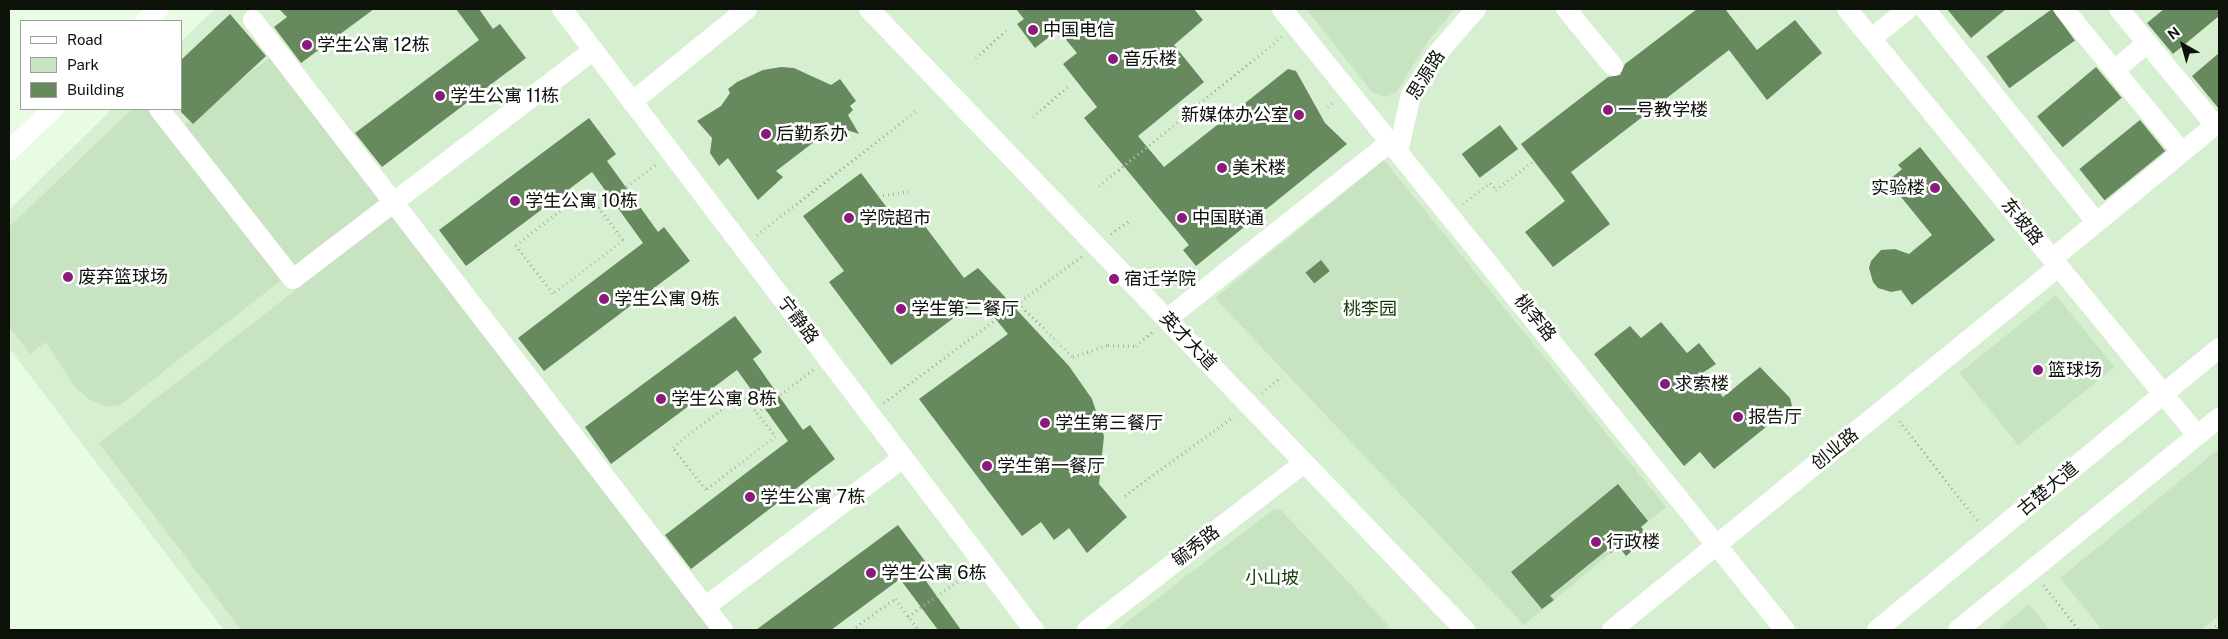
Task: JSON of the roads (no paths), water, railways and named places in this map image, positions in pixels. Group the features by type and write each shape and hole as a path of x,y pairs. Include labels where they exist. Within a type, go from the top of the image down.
{"street":[{"path":"147,20 159,9"},
{"name":"宁静路","path":"562,9 1034,630"},
{"path":"632,102 747,9"},
{"name":"桃李路","path":"1282,9 1785,630"},
{"name":"思源路","path":"1394,147 1411,95 1437,54 1476,9"},
{"path":"1566,9 1613,66"},
{"name":"东坡路","path":"1848,9 2197,436"},
{"path":"1872,38 1908,9"},
{"path":"1925,9 2096,222"},
{"path":"2119,9 2217,124"},
{"path":"2070,11 2182,152"},
{"name":"英才大道","path":"879,12 1096,245 1465,630"},
{"path":"253,20 723,630"},
{"path":"2115,70 2148,43"},
{"path":"160,110 293,279 594,50"},
{"path":"9,151 52,110"},
{"name":"创业路","path":"1612,630 1888,407 2055,263 2096,222 2217,124"},
{"path":"1167,319 1394,147"},
{"name":"古楚大道","path":"1877,630 2219,348"},
{"path":"1958,630 2219,418"},
{"path":"705,607 903,458"},
{"name":"毓秀路","path":"1087,630 1304,462"}],"place":[{"name":"中国电信","path":"1033,30"},
{"name":"学生公寓 12栋","path":"307,45"},
{"name":"音乐楼","path":"1113,59"},
{"name":"学生公寓 11栋","path":"440,96"},
{"name":"一号教学楼","path":"1608,110"},
{"name":"新媒体办公室","path":"1299,115"},
{"name":"后勤系办","path":"766,134"},
{"name":"美术楼","path":"1222,168"},
{"name":"实验楼","path":"1935,188"},
{"name":"学生公寓 10栋","path":"515,201"},
{"name":"学院超市","path":"849,218"},
{"name":"中国联通","path":"1182,218"},
{"name":"废弃篮球场","path":"68,277"},
{"name":"宿迁学院","path":"1114,279"},
{"name":"学生公寓 9栋","path":"604,299"},
{"name":"学生第二餐厅","path":"901,309"},
{"name":"篮球场","path":"2038,370"},
{"name":"求索楼","path":"1665,384"},
{"name":"学生公寓 8栋","path":"661,399"},
{"name":"报告厅","path":"1738,417"},
{"name":"学生第三餐厅","path":"1045,423"},
{"name":"学生第一餐厅","path":"987,466"},
{"name":"学生公寓 7栋","path":"750,497"},
{"name":"行政楼","path":"1596,542"},
{"name":"学生公寓 6栋","path":"871,573"}],"park label":[{"name":"桃李园","path":"1370,309"},
{"name":"小山坡","path":"1272,578"}]}
